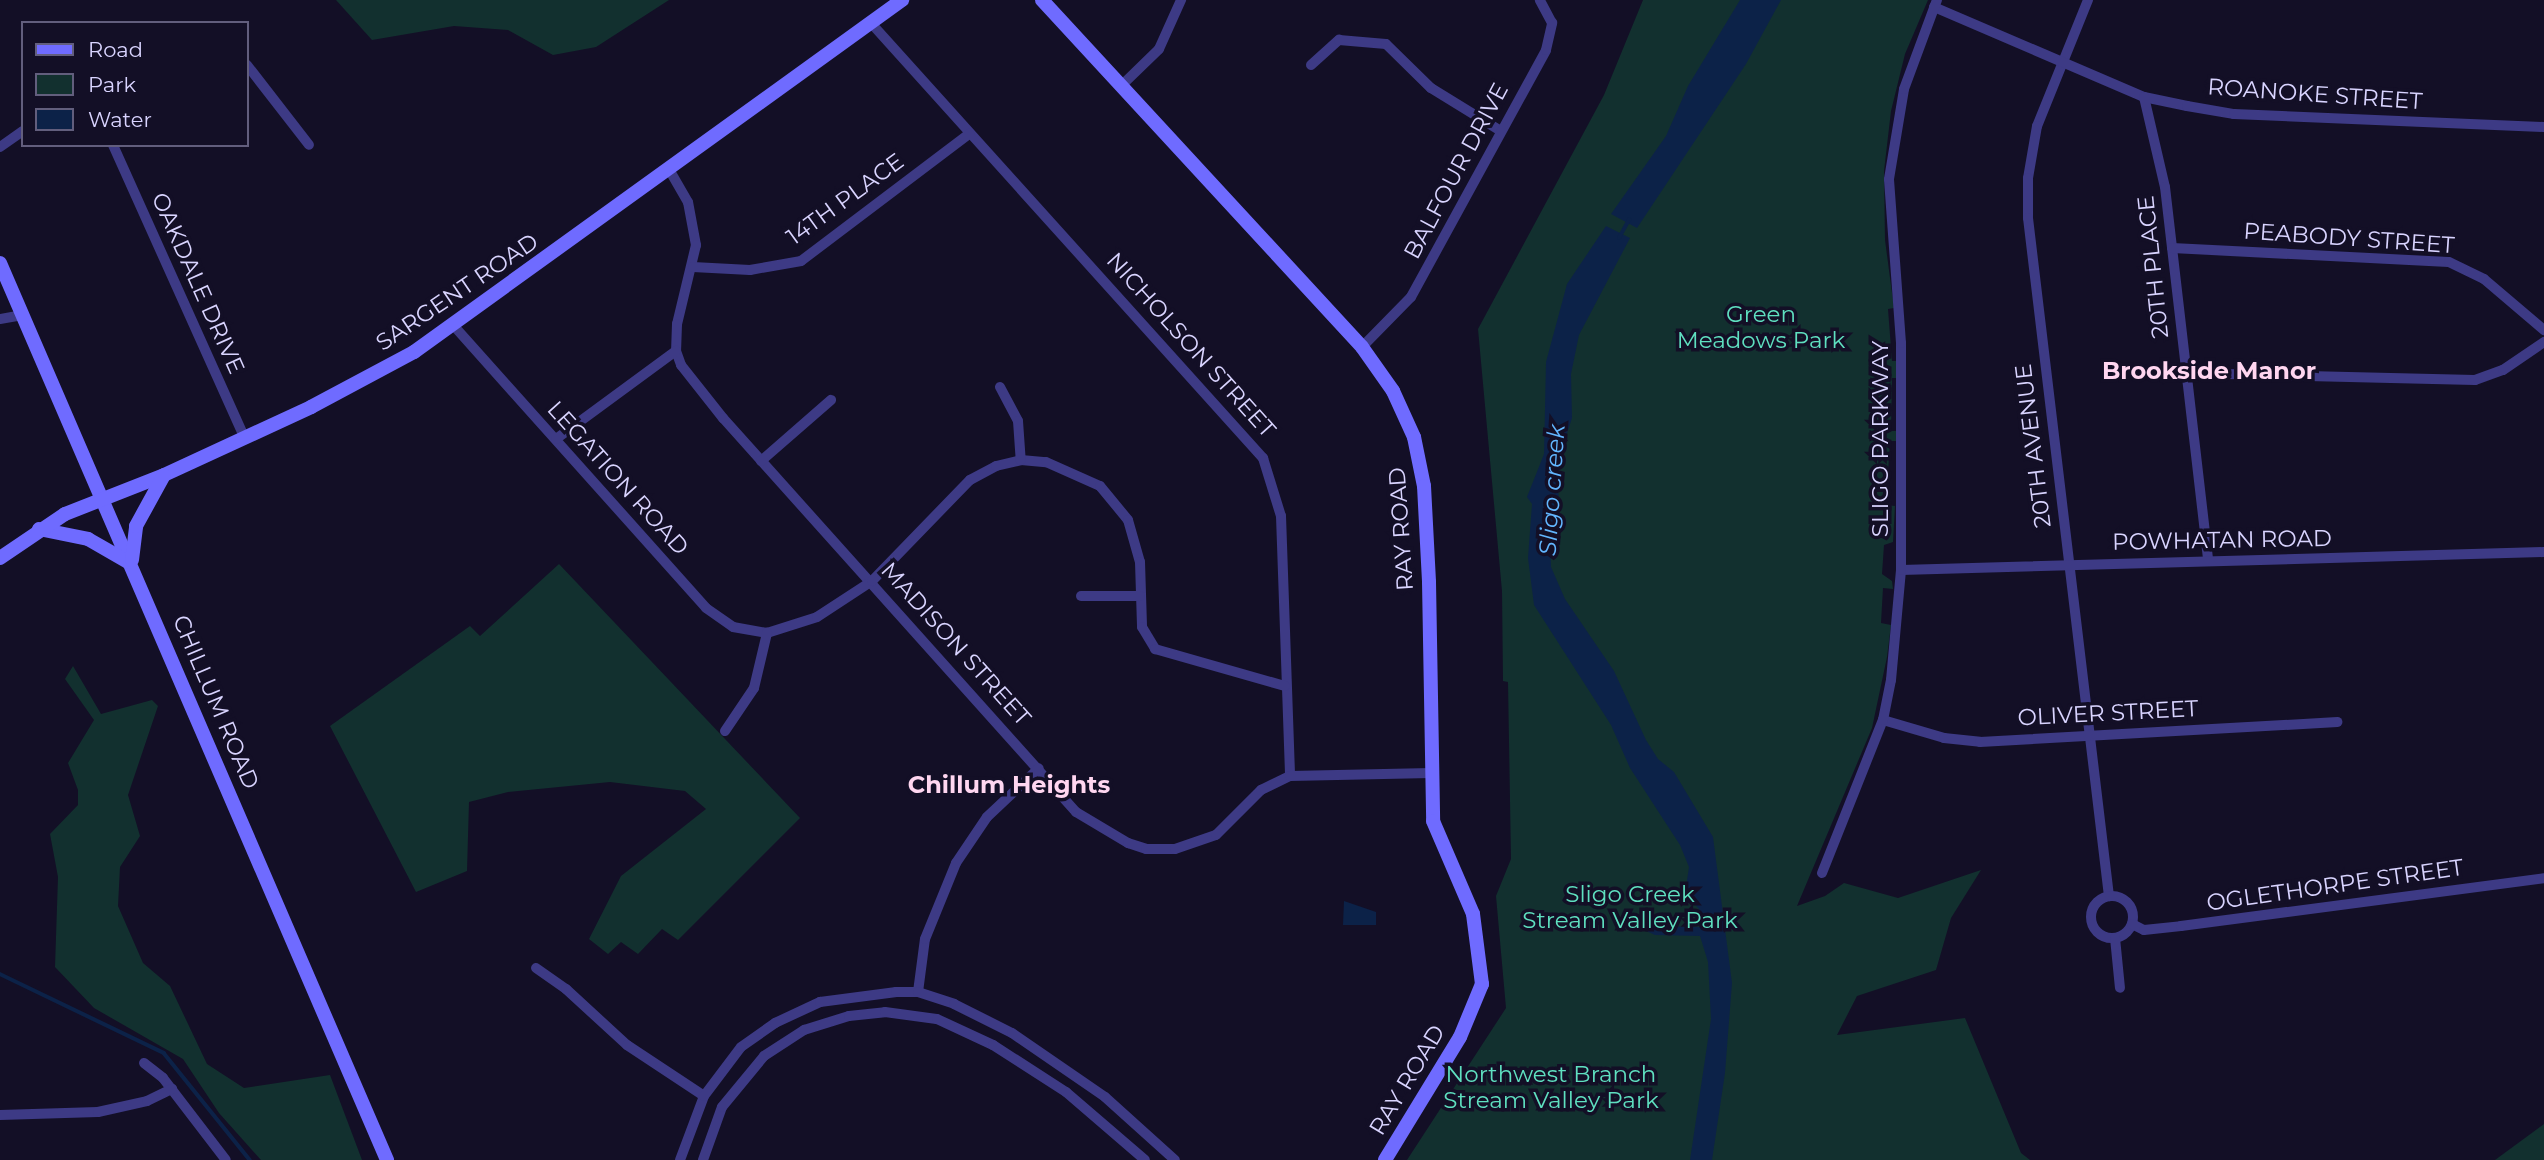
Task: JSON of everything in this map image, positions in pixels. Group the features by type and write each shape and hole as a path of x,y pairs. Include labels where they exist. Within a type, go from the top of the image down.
{"main road":[{"name":"SARGENT ROAD","path":"0,558 39,530 102,499 164,475 361,381 454,326 902,0"},
{"name":"RAY ROAD","path":"1042,0 1362,347 1404,414 1415,437 1422,476 1429,582 1430,773 1436,833 1473,914 1482,984 1460,1037 1385,1160"},
{"name":"CHILLUM ROAD","path":"0,263 387,1160"},
{"path":"39,530 88,539 132,565 136,526 164,475"}],"street":[{"path":"1121,86 1159,49 1181,0"},
{"name":"BALFOUR DRIVE","path":"1362,347 1411,298 1549,43 1552,23 1540,0"},
{"name":"20TH AVENUE","path":"2088,0 2060,63 2033,143 2028,218 2109,896"},
{"name":"ROANOKE STREET","path":"1935,4 2060,63 2144,97 2234,114 2544,127"},
{"name":"SLIGO PARKWAY","path":"1822,873 1883,720 1901,570 1902,344 1889,179 1904,89 1935,4"},
{"name":"NICHOLSON STREET","path":"871,23 1263,458 1281,516 1290,776"},
{"path":"1311,65 1339,40 1386,44 1431,88 1500,131"},
{"path":"248,66 309,145"},
{"name":"20TH PLACE","path":"2144,97 2159,149 2208,560"},
{"path":"0,147 21,132"},
{"name":"14TH PLACE","path":"693,267 750,270 801,261 970,134"},
{"name":"OAKDALE DRIVE","path":"114,147 244,437"},
{"path":"556,439 676,351 677,324 693,267 692,214 670,171"},
{"name":"PEABODY STREET","path":"2172,248 2449,262 2484,279 2544,330"},
{"path":"0,319 23,315"},
{"name":"LEGATION ROAD","path":"454,326 706,608 733,627 767,633"},
{"path":"2185,373 2474,380 2503,370 2544,342"},
{"name":"MADISON STREET","path":"676,351 693,384 761,461 872,581 1076,812 1100,829 1137,846 1159,850 1190,846 1216,835 1261,790 1290,776 1430,773"},
{"path":"1000,387 1018,421 1021,460"},
{"path":"761,461 831,400"},
{"path":"725,731 754,688 767,633 817,617 872,581 958,488 996,466 1021,460 1065,467 1112,498 1136,541 1144,637 1155,649 1285,686"},
{"name":"POWHATAN ROAD","path":"1901,570 2544,552"},
{"path":"1081,596 1140,596"},
{"name":"OLIVER STREET","path":"1883,720 1944,738 1980,741 2089,733 2337,723"},
{"path":"918,992 925,939 956,863 987,817 1039,768"},
{"name":"OGLETHORPE STREET","path":"2132,924 2144,930 2181,926 2544,878"},
{"path":"2109,896 2121,898 2131,906 2132,924 2115,938 2102,935 2091,919 2097,902 2109,896"},
{"path":"2115,938 2120,988"},
{"path":"536,968 566,989 627,1045 704,1096"},
{"path":"680,1160 704,1096 741,1047 795,1012 843,996 918,992 985,1017 1041,1051 1105,1097 1175,1160"},
{"path":"703,1160 722,1107 764,1056 804,1030 868,1012 937,1019 992,1045 1066,1092 1144,1160"},
{"path":"144,1063 172,1089 226,1160"},
{"path":"0,1115 98,1112 147,1101 172,1089"}],"green space":[{"path":"336,0 669,0 596,47 553,55 508,30 454,26 372,40"},
{"path":"1643,0 1928,0 1905,54 1891,111 1884,171 1885,240 1894,308 1888,309 1892,361 1897,361 1899,378 1892,378 1891,431 1898,431 1897,441 1890,441 1886,505 1895,506 1893,542 1884,545 1882,574 1892,581 1893,589 1883,588 1881,623 1891,625 1887,657 1872,728 1797,906 1825,896 1844,883 1898,898 1981,870 1951,918 1936,970 1857,996 1837,1035 1965,1018 2021,1153 2030,1160 1407,1160 1506,1008 1496,896 1511,859 1508,682 1503,681 1502,591 1478,329 1604,95"},
{"path":"559,564 800,818 678,940 662,929 638,954 621,942 608,954 589,939 621,876 706,809 685,791 610,782 508,792 469,802 467,871 416,892 330,726 470,626 480,636"},
{"path":"73,666 101,714 152,700 158,706 128,795 140,836 120,867 118,906 143,963 170,986 207,1064 244,1088 330,1075 362,1160 261,1160 219,1113 183,1059 94,1008 55,967 58,877 50,834 78,805 78,790 68,763 94,720 65,679"},
{"path":"2544,1124 2544,1160 2495,1160"}],"water":[{"path":"1740,0 1781,0 1746,64 1637,228 1611,214 1666,136 1688,86"},
{"path":"1606,226 1630,238 1579,335 1571,374 1572,418 1556,467 1559,499 1550,543 1551,567 1565,599 1614,671 1646,740 1658,759 1674,772 1713,837 1732,983 1725,1073 1712,1160 1690,1160 1711,1019 1708,962 1700,936 1655,935 1629,923 1633,915 1654,926 1701,927 1699,909 1685,894 1689,867 1680,845 1630,768 1611,725 1534,605 1528,558 1532,504 1527,497 1544,454 1546,362 1567,284"},
{"path":"1344,901 1376,912 1376,925 1343,925"}],"waterway":[{"name":"Sligo creek","path":"1619,238 1629,220"},
{"path":"0,974 164,1053 250,1160"}],"district":[{"name":"Brookside Manor","path":"2209,371"},
{"name":"Chillum Heights","path":"1009,785"}],"park label":[{"name":"Green Meadows Park","path":"1761,327"},
{"name":"Sligo Creek Stream Valley Park","path":"1630,907"},
{"name":"Northwest Branch Stream Valley Park","path":"1551,1087"}]}
